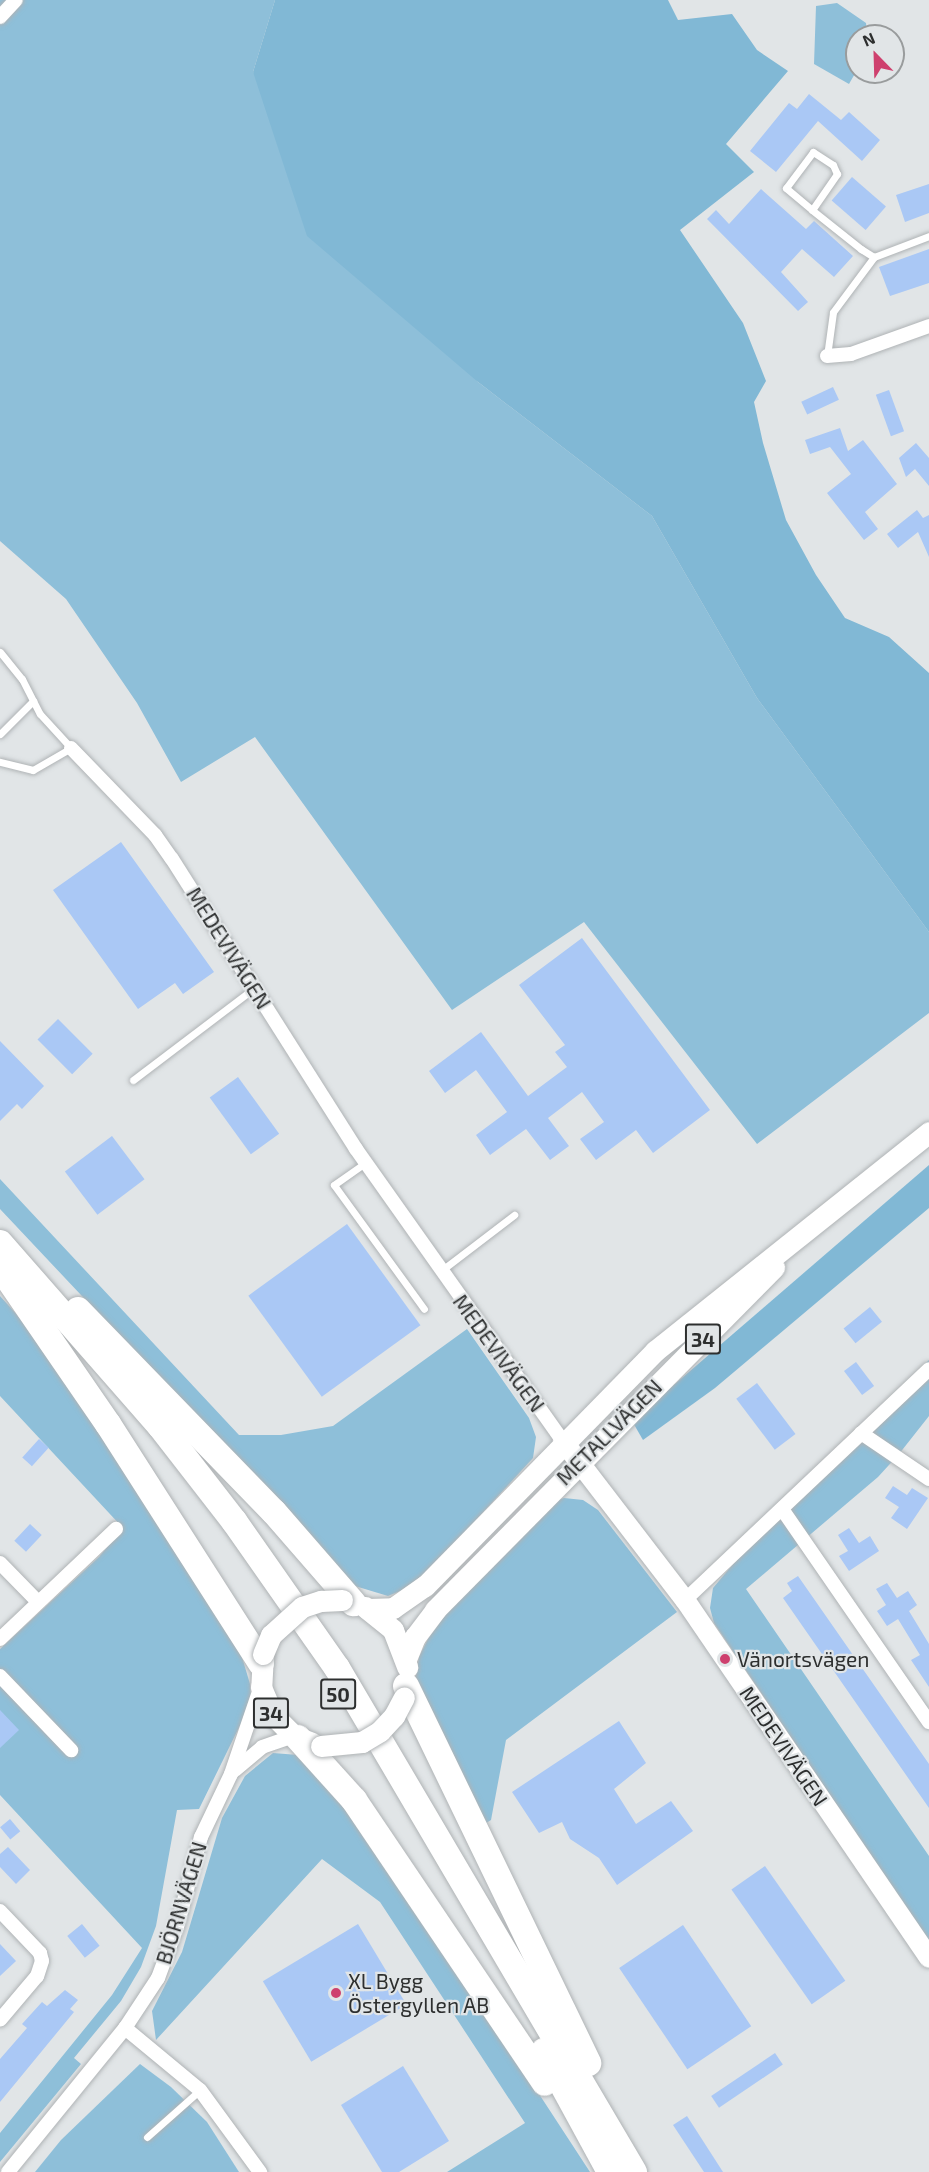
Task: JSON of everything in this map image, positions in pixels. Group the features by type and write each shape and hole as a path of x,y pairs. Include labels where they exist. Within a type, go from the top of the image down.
{"highway":[{"path":"0,1241 122,1350 274,1512 355,1604"},
{"name":"50","path":"0,1241 161,1427 234,1521 337,1668 636,2172"},
{"name":"50","path":"0,1260 153,1433 326,1675 431,1848 610,2172"},
{"path":"0,1267 108,1424 261,1668"},
{"path":"405,1692 636,2172"},
{"path":"304,1740 354,1800 606,2172"}],"main road":[{"name":"METALLVÄGEN","path":"355,1604 393,1608 425,1586 563,1441 655,1351 929,1132"},
{"name":"METALLVÄGEN","path":"406,1659 415,1637 435,1610 579,1461 826,1216"},
{"name":"34","path":"304,1740 273,1715 261,1668 284,1619 321,1601 355,1604 393,1630 406,1659 405,1692"},
{"path":"304,1740 362,1742 380,1731 394,1716 405,1692"}],"street":[{"path":"0,17 16,0"},
{"path":"827,356 851,354 929,326"},
{"name":"MEDEVIVÄGEN","path":"71,747 155,836 255,988 365,1163 440,1272 563,1441 685,1600 929,1958"},
{"path":"685,1600 929,1370"},
{"path":"861,1433 929,1479"},
{"path":"782,1509 929,1722"},
{"path":"0,1639 116,1529"},
{"path":"0,1563 38,1602"},
{"name":"BJÖRNVÄGEN","path":"8,2172 125,2028 168,1955 201,1837 231,1774 255,1714 261,1668"},
{"path":"0,1676 71,1750"},
{"name":"BJÖRNVÄGEN","path":"231,1774 262,1747 304,1740"},
{"path":"0,1911 42,1961 37,1976 0,2020"},
{"path":"125,2028 200,2090 260,2172"}],"lane":[{"path":"812,210 837,174 833,165 813,152 786,188 812,210 874,257"},
{"path":"827,356 833,312 874,257 929,236"},
{"path":"0,652 40,714 71,747 33,770 0,762"},
{"path":"0,734 33,701"},
{"path":"133,1080 255,988"},
{"path":"365,1163 334,1185 424,1309"},
{"path":"440,1272 514,1215"},
{"path":"147,2137 200,2090"}],"shaded area":[{"path":"0,0 275,0 253,72 478,382 652,516 757,698 929,932 929,1013 757,1144 584,922 452,1010 255,737 181,782 137,703 66,599 0,541"},
{"path":"275,0 668,0 678,20 732,14 757,50 788,71 726,144 754,172 680,230 743,323 766,381 754,402 763,443 786,520 816,575 845,618 889,637 929,673 929,932 757,698 652,516 478,382 307,236 253,72"},
{"path":"837,3 866,23 845,24 845,82 814,64 816,6"},
{"path":"929,1165 929,1208 715,1388 643,1440 632,1421"},
{"path":"0,1179 239,1435 281,1435 333,1426 467,1329 529,1418 536,1437 533,1458 417,1584 388,1596 355,1586 0,1209"},
{"path":"0,1296 37,1337 239,1647 250,1684 251,1703 199,1809 177,1810 156,1926 141,1967 121,2001 74,2058 81,2064 0,2162 0,2133 112,1995 142,1948 0,1795 0,1649 99,1557 123,1528 0,1396"},
{"path":"929,1360 929,1416 899,1454 878,1477 746,1589 929,1856 929,1942 714,1623 710,1608 713,1588 783,1505"},
{"path":"564,1498 583,1500 598,1510 677,1612 506,1740 491,1820 483,1825 422,1698 416,1677 419,1657 438,1619 551,1502"},
{"path":"273,1753 298,1755 326,1780 413,1901 590,2172 447,2172 525,2123 380,1902 322,1859 156,2040 152,2011 182,1952 222,1818 245,1776"},
{"path":"140,2064 171,2087 207,2122 239,2172 35,2172 61,2140"}],"building":[{"path":"809,94 841,120 849,112 880,140 862,161 818,121 776,172 750,151 789,103 797,109"},
{"path":"852,177 886,207 866,230 832,200"},
{"path":"929,184 929,213 905,222 896,195"},
{"path":"761,189 806,229 814,221 853,256 834,277 802,249 781,272 808,302 798,311 707,219 716,210 729,224"},
{"path":"929,249 929,283 890,296 879,267"},
{"path":"833,387 839,400 807,414 801,402"},
{"path":"889,390 904,431 891,436 876,395"},
{"path":"840,428 848,451 863,440 897,484 865,512 878,529 864,540 827,493 851,474 830,447 810,454 805,440"},
{"path":"916,443 929,458 929,486 915,469 906,477 899,458"},
{"path":"917,510 923,518 929,515 929,557 918,532 898,548 887,534"},
{"path":"121,842 214,972 183,994 175,983 138,1009 53,890"},
{"path":"582,938 710,1110 653,1153 636,1130 596,1160 580,1139 604,1122 582,1092 548,1118 569,1146 550,1160 526,1129 490,1155 476,1135 507,1112 476,1070 445,1093 429,1071 481,1032 528,1096 567,1067 555,1052 565,1045 519,985"},
{"path":"58,1019 93,1054 72,1074 37,1040"},
{"path":"0,1041 44,1086 22,1109 17,1104 0,1121"},
{"path":"238,1077 279,1134 251,1154 210,1098"},
{"path":"112,1136 144,1179 97,1215 65,1172"},
{"path":"347,1224 420,1325 322,1397 248,1296"},
{"path":"870,1307 882,1322 856,1343 844,1328"},
{"path":"856,1362 874,1386 862,1395 844,1371"},
{"path":"757,1383 796,1434 775,1450 736,1399"},
{"path":"39,1439 49,1448 32,1466 22,1458"},
{"path":"893,1486 907,1495 912,1488 928,1498 907,1529 891,1518 899,1507 885,1498"},
{"path":"30,1524 42,1535 26,1552 14,1541"},
{"path":"849,1528 859,1543 870,1536 879,1551 849,1571 839,1556 848,1551 838,1535"},
{"path":"798,1576 929,1764 929,1808 783,1598 792,1591 787,1583"},
{"path":"887,1583 897,1598 908,1591 917,1605 909,1611 929,1644 929,1687 911,1660 920,1655 898,1619 887,1626 877,1611 886,1605 876,1589"},
{"path":"0,1710 19,1730 0,1748"},
{"path":"619,1721 646,1763 614,1789 636,1824 671,1801 693,1831 617,1885 599,1858 570,1839 562,1822 539,1833 512,1792"},
{"path":"10,1819 20,1831 10,1840 0,1827"},
{"path":"8,1847 30,1870 16,1884 0,1867 0,1854"},
{"path":"765,1866 845,1981 812,2004 731,1890"},
{"path":"82,1924 100,1946 85,1958 67,1936"},
{"path":"358,1924 406,2005 311,2062 263,1981"},
{"path":"683,1925 751,2026 687,2069 619,1968"},
{"path":"0,1944 16,1961 0,1976"},
{"path":"65,1990 78,2000 70,2009 74,2012 0,2102 0,2059 27,2028 22,2024 42,2002 47,2006"},
{"path":"775,2053 783,2065 719,2108 711,2096"},
{"path":"403,2066 449,2141 399,2172 382,2172 341,2105"},
{"path":"687,2116 723,2172 704,2172 673,2125"}],"place":[{"name":"Vänortsvägen","path":"725,1659"},
{"name":"XL Bygg Östergyllen AB","path":"336,1993"}]}
